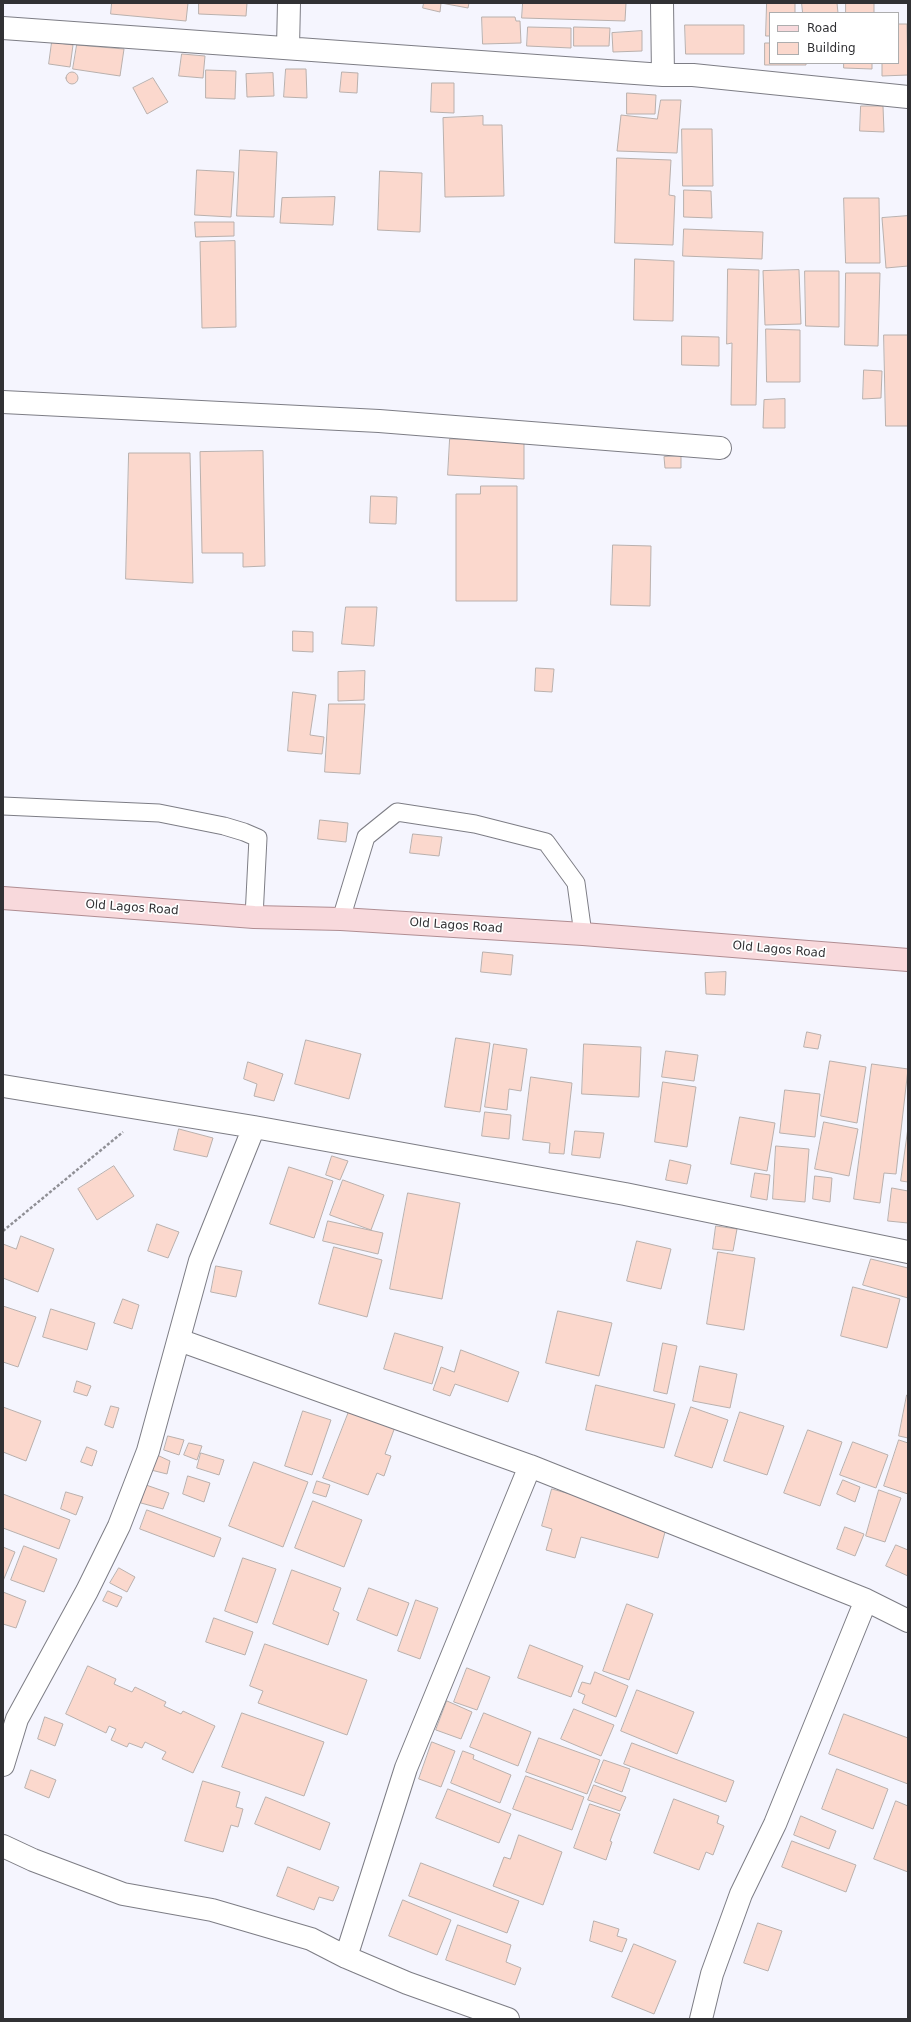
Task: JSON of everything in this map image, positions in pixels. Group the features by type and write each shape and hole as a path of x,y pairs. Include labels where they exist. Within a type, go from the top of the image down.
{"main road":[{"name":"Old Lagos Road","path":"3,898 254,916 341,919 583,934 908,960"}],"street":[{"path":"288,47 289,3"},
{"path":"662,3 663,75"},
{"path":"3,28 288,47 663,75 693,74 908,97"},
{"path":"3,402 379,421 720,448"},
{"path":"3,1086 254,1127 625,1194 908,1252"},
{"path":"3,1766 17,1719 88,1591 119,1526 148,1451 200,1261 254,1127"},
{"path":"179,1340 530,1466 866,1600 908,1621"},
{"path":"346,1957 406,1768 530,1466"},
{"path":"701,2019 712,1974 741,1894 775,1824 866,1600"},
{"path":"3,1846 33,1860 123,1894 212,1910 311,1939 346,1957 407,1983 508,2019"}],"lane":[{"path":"3,806 159,813 244,832 258,838 254,916"},
{"path":"341,919 366,836 397,812 475,824 546,842 576,882 583,934"}],"path":[{"path":"3,1231 150,1110"}],"building":[{"path":"112,3 188,3 186,21 111,14"},
{"path":"199,3 247,3 246,16 199,14"},
{"path":"424,3 441,3 440,12 423,8"},
{"path":"441,3 469,3 468,8"},
{"path":"523,3 626,3 625,21 522,18"},
{"path":"767,3 795,3 795,12 769,12 769,36 766,36"},
{"path":"802,3 837,3 838,12 803,12"},
{"path":"846,3 874,3 874,12 846,12"},
{"path":"482,17 515,17 516,21 520,21 521,43 483,44"},
{"path":"899,24 907,24 908,75 882,76 882,64 899,64"},
{"path":"685,25 744,25 744,54 686,54"},
{"path":"528,27 571,28 571,48 527,46"},
{"path":"574,27 610,28 609,46 574,46"},
{"path":"642,31 642,51 613,52 612,33"},
{"path":"52,42 73,45 70,67 49,64"},
{"path":"765,43 769,43 769,64 806,64 806,65 765,65"},
{"path":"77,45 124,49 120,76 73,69"},
{"path":"182,54 205,56 203,78 179,76"},
{"path":"844,64 872,64 872,69 844,68"},
{"path":"286,69 306,69 307,98 284,97"},
{"path":"206,70 236,71 235,99 206,98"},
{"path":"70,72 74,72 78,78 74,84 70,84 66,80 66,76"},
{"path":"342,72 358,73 357,93 340,92"},
{"path":"273,73 274,96 247,97 246,74"},
{"path":"153,78 168,102 147,114 133,88"},
{"path":"432,83 454,83 454,113 431,112"},
{"path":"627,93 656,95 655,114 627,114"},
{"path":"661,100 681,100 677,153 617,151 621,115 657,119"},
{"path":"861,106 883,106 884,132 860,131"},
{"path":"483,116 483,125 502,125 504,196 445,197 443,118"},
{"path":"682,129 712,129 713,186 683,186"},
{"path":"240,150 277,152 274,217 237,216"},
{"path":"617,158 671,160 669,195 675,196 673,245 615,243"},
{"path":"197,170 234,172 231,217 195,215"},
{"path":"380,171 422,173 420,232 378,230"},
{"path":"684,190 711,191 712,218 684,217"},
{"path":"335,197 333,225 280,223 282,198"},
{"path":"844,198 879,198 880,263 846,263"},
{"path":"908,216 908,266 886,268 882,218"},
{"path":"195,222 234,222 234,236 196,237"},
{"path":"684,229 763,232 762,259 683,256"},
{"path":"235,241 236,327 202,328 200,242"},
{"path":"635,259 674,261 673,321 634,320"},
{"path":"728,269 759,270 756,405 731,405 732,343 727,344"},
{"path":"799,270 801,324 765,325 763,271"},
{"path":"805,271 839,271 839,327 806,326"},
{"path":"846,273 880,273 878,346 845,345"},
{"path":"766,329 800,330 800,382 767,382"},
{"path":"884,335 908,335 908,426 886,426"},
{"path":"682,336 719,337 719,366 682,365"},
{"path":"864,370 882,371 881,398 863,399"},
{"path":"785,399 785,428 763,428 764,400"},
{"path":"450,439 524,439 524,479 448,475"},
{"path":"263,451 265,566 243,567 243,553 202,553 200,452"},
{"path":"129,453 190,453 193,583 126,579"},
{"path":"681,456 681,468 665,468 664,457"},
{"path":"481,486 517,486 517,601 456,601 456,494 480,494"},
{"path":"371,496 397,497 396,524 370,523"},
{"path":"613,545 651,546 650,606 611,605"},
{"path":"346,607 377,607 374,646 342,644"},
{"path":"293,631 313,632 313,652 293,651"},
{"path":"536,668 554,669 552,692 535,691"},
{"path":"365,671 364,700 338,701 338,672"},
{"path":"293,692 316,695 310,735 324,737 322,754 288,751"},
{"path":"329,704 365,704 360,774 325,772"},
{"path":"320,820 348,823 346,842 318,839"},
{"path":"413,834 442,837 439,856 410,853"},
{"path":"483,952 513,955 511,975 481,972"},
{"path":"726,972 725,995 706,994 705,973"},
{"path":"807,1032 821,1035 818,1049 804,1047"},
{"path":"456,1038 490,1043 480,1112 445,1107"},
{"path":"306,1040 361,1054 349,1099 295,1084"},
{"path":"494,1044 527,1049 521,1091 509,1089 507,1110 485,1107"},
{"path":"584,1044 641,1047 639,1097 582,1094"},
{"path":"666,1051 698,1055 694,1081 662,1077"},
{"path":"830,1061 866,1067 857,1123 821,1116"},
{"path":"248,1062 283,1074 274,1101 254,1096 257,1084 244,1079"},
{"path":"872,1064 908,1069 896,1174 884,1173 880,1203 854,1199"},
{"path":"531,1077 572,1083 564,1154 549,1153 550,1143 523,1140"},
{"path":"663,1082 696,1087 687,1147 655,1142"},
{"path":"785,1090 820,1094 815,1137 780,1133"},
{"path":"485,1112 511,1115 509,1139 482,1136"},
{"path":"740,1117 775,1123 767,1171 731,1164"},
{"path":"824,1122 858,1129 849,1176 815,1169"},
{"path":"908,1128 908,1182 901,1181"},
{"path":"179,1129 213,1138 207,1157 174,1150"},
{"path":"575,1131 604,1133 600,1158 572,1155"},
{"path":"776,1146 809,1149 805,1202 773,1199"},
{"path":"332,1156 348,1161 340,1180 326,1175"},
{"path":"670,1160 691,1165 687,1184 666,1180"},
{"path":"114,1166 134,1196 97,1220 78,1189"},
{"path":"289,1167 333,1181 314,1238 270,1224"},
{"path":"755,1173 770,1175 767,1200 751,1197"},
{"path":"815,1176 832,1178 830,1202 813,1199"},
{"path":"343,1180 384,1195 371,1230 330,1215"},
{"path":"892,1188 908,1191 908,1223 888,1221"},
{"path":"408,1193 460,1203 442,1299 390,1289"},
{"path":"328,1221 383,1233 378,1254 323,1241"},
{"path":"157,1224 179,1232 168,1258 148,1251"},
{"path":"716,1226 737,1229 733,1251 713,1249"},
{"path":"21,1236 54,1249 38,1292 3,1278 3,1244 16,1249"},
{"path":"637,1241 671,1249 661,1289 627,1281"},
{"path":"334,1247 382,1260 367,1317 319,1304"},
{"path":"718,1252 755,1258 744,1330 707,1324"},
{"path":"871,1259 908,1268 908,1298 863,1285"},
{"path":"216,1266 242,1271 236,1297 211,1292"},
{"path":"853,1287 900,1299 887,1348 841,1336"},
{"path":"123,1299 139,1305 132,1329 114,1323"},
{"path":"3,1306 36,1317 18,1367 3,1362"},
{"path":"51,1309 95,1323 87,1350 43,1337"},
{"path":"558,1311 612,1323 599,1376 546,1363"},
{"path":"395,1333 443,1347 432,1384 384,1369"},
{"path":"663,1343 677,1346 667,1394 654,1391"},
{"path":"461,1350 519,1372 508,1402 455,1384 450,1396 433,1390 441,1367 454,1372"},
{"path":"700,1366 737,1374 730,1408 693,1401"},
{"path":"77,1381 91,1386 87,1396 74,1392"},
{"path":"596,1385 675,1404 664,1448 586,1430"},
{"path":"908,1395 908,1438 899,1436"},
{"path":"111,1406 119,1408 113,1428 105,1425"},
{"path":"3,1407 41,1421 26,1461 3,1452"},
{"path":"691,1407 728,1420 712,1468 675,1456"},
{"path":"350,1409 395,1427 385,1454 391,1456 384,1476 377,1473 368,1495 323,1478"},
{"path":"303,1411 331,1420 312,1475 285,1466"},
{"path":"740,1412 784,1426 767,1475 724,1461"},
{"path":"808,1430 842,1442 820,1506 784,1493"},
{"path":"168,1436 184,1440 179,1455 164,1450"},
{"path":"899,1440 908,1443 908,1494 884,1486"},
{"path":"853,1442 888,1455 876,1488 840,1475"},
{"path":"189,1443 202,1446 197,1460 184,1455"},
{"path":"87,1447 97,1451 92,1466 81,1462"},
{"path":"201,1453 224,1460 219,1475 197,1468"},
{"path":"157,1455 170,1461 167,1474 151,1470"},
{"path":"254,1462 308,1482 283,1547 229,1526"},
{"path":"188,1476 210,1483 204,1502 183,1494"},
{"path":"843,1480 860,1487 855,1502 837,1494"},
{"path":"317,1481 330,1485 326,1497 313,1493"},
{"path":"146,1485 169,1493 163,1509 141,1503"},
{"path":"552,1489 668,1521 658,1558 581,1537 575,1558 546,1550 552,1529 542,1526"},
{"path":"879,1490 901,1498 885,1542 866,1536"},
{"path":"66,1492 83,1497 76,1515 61,1509"},
{"path":"3,1494 70,1520 59,1549 3,1528"},
{"path":"313,1501 362,1520 344,1567 295,1548"},
{"path":"147,1510 221,1538 214,1557 140,1529"},
{"path":"845,1527 864,1534 855,1556 837,1549"},
{"path":"896,1545 908,1550 908,1576 886,1566"},
{"path":"24,1546 57,1559 44,1592 11,1580"},
{"path":"3,1547 15,1552 3,1581"},
{"path":"243,1558 276,1569 257,1623 225,1611"},
{"path":"119,1568 135,1577 127,1592 110,1583"},
{"path":"292,1570 341,1588 333,1610 339,1613 328,1645 273,1624"},
{"path":"369,1588 409,1603 397,1636 357,1620"},
{"path":"108,1591 122,1597 117,1607 103,1601"},
{"path":"3,1592 26,1601 16,1628 3,1624"},
{"path":"416,1600 438,1608 420,1659 398,1651"},
{"path":"627,1604 653,1614 629,1680 603,1671"},
{"path":"214,1618 253,1632 245,1655 206,1642"},
{"path":"265,1644 367,1680 347,1735 258,1703 263,1691 250,1686"},
{"path":"530,1645 583,1666 571,1697 518,1678"},
{"path":"88,1666 116,1679 114,1684 132,1692 135,1687 166,1702 164,1706 181,1714 183,1711 215,1726 193,1773 162,1759 166,1752 145,1742 142,1748 129,1743 127,1747 111,1740 116,1729 109,1726 106,1733 66,1714"},
{"path":"467,1668 490,1677 477,1710 454,1702"},
{"path":"595,1672 628,1686 616,1717 582,1703 585,1695 578,1692 582,1682 590,1684"},
{"path":"637,1690 694,1712 677,1754 621,1731"},
{"path":"447,1701 472,1712 461,1739 436,1730"},
{"path":"574,1709 614,1725 601,1756 561,1739"},
{"path":"242,1713 324,1742 304,1796 222,1767"},
{"path":"484,1713 531,1732 518,1766 470,1747"},
{"path":"844,1714 908,1738 908,1784 829,1754"},
{"path":"45,1717 63,1724 55,1746 38,1739"},
{"path":"539,1738 600,1760 587,1794 526,1772"},
{"path":"432,1742 455,1751 441,1787 419,1779"},
{"path":"632,1743 734,1781 726,1802 624,1764"},
{"path":"463,1751 474,1755 473,1759 511,1775 500,1803 451,1783"},
{"path":"604,1760 630,1769 622,1792 595,1782"},
{"path":"837,1769 888,1789 873,1829 822,1809"},
{"path":"31,1770 56,1780 49,1798 25,1788"},
{"path":"526,1776 584,1797 572,1830 513,1809"},
{"path":"203,1781 240,1792 236,1807 243,1809 238,1827 231,1825 223,1852 185,1841"},
{"path":"594,1785 626,1797 620,1811 588,1800"},
{"path":"448,1789 511,1814 499,1843 436,1818"},
{"path":"266,1797 330,1823 320,1850 255,1824"},
{"path":"674,1799 719,1816 717,1823 724,1826 713,1855 706,1852 699,1870 654,1853"},
{"path":"896,1801 908,1806 908,1872 874,1859"},
{"path":"590,1804 620,1814 610,1841 612,1842 606,1860 574,1848"},
{"path":"801,1816 836,1831 829,1849 794,1835"},
{"path":"519,1835 562,1852 543,1905 493,1886 504,1857 510,1859"},
{"path":"792,1841 856,1865 846,1892 782,1867"},
{"path":"421,1863 519,1901 507,1933 409,1896"},
{"path":"288,1867 339,1887 333,1901 319,1897 314,1910 277,1896"},
{"path":"403,1900 451,1920 437,1955 389,1936"},
{"path":"594,1921 619,1929 617,1936 627,1939 622,1952 590,1941"},
{"path":"758,1923 782,1931 768,1971 744,1963"},
{"path":"458,1925 511,1945 506,1962 521,1968 515,1985 446,1960"},
{"path":"634,1944 676,1961 654,2014 612,1997"}]}
